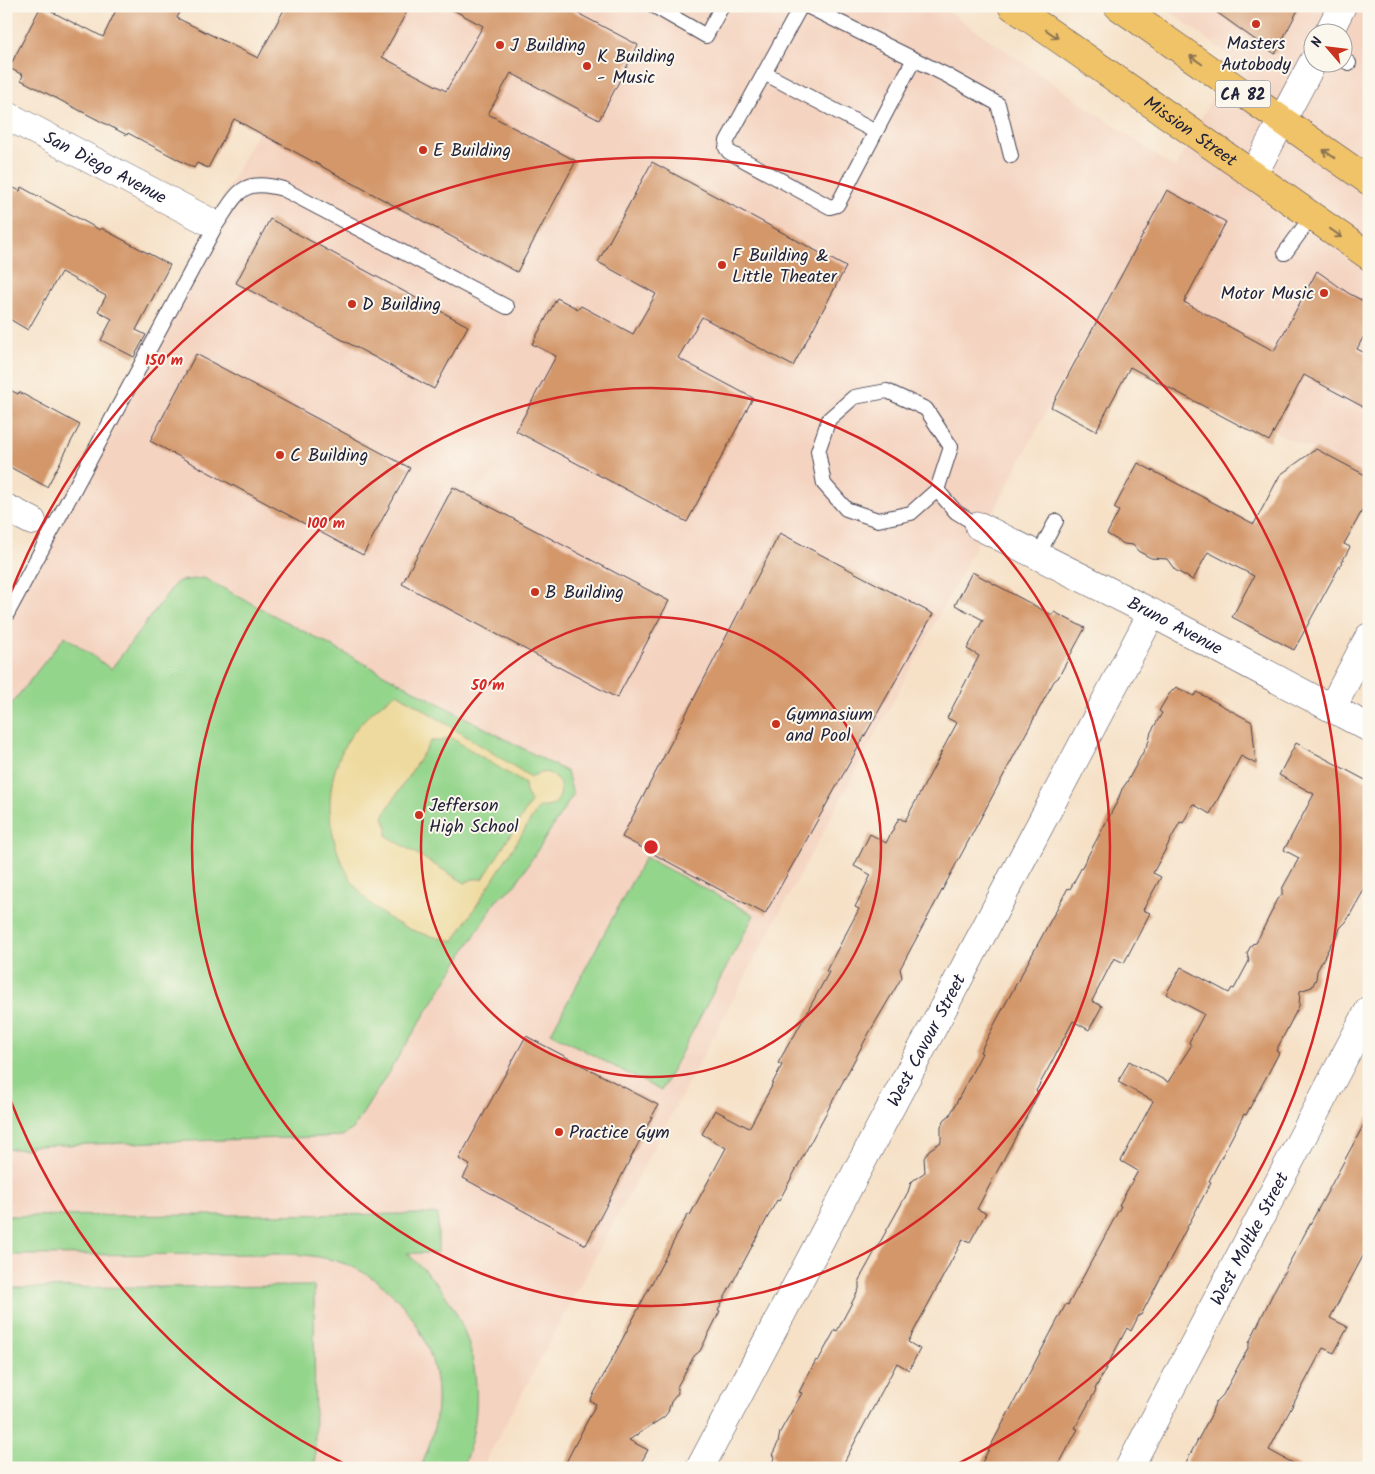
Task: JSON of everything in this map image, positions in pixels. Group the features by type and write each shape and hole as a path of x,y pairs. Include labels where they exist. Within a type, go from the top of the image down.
{"main road":[{"name":"Mission Street","path":"1012,6 1369,256"},
{"name":"CA 82","path":"1118,6 1369,181"}],"street":[{"path":"1334,22 1342,6"},
{"path":"1253,175 1308,72"},
{"name":"San Diego Avenue","path":"6,115 211,222"},
{"path":"6,508 32,521"},
{"name":"Bruno Avenue","path":"979,526 1369,728"},
{"name":"West Cavour Street","path":"700,1468 1152,614"},
{"path":"1332,708 1369,637"},
{"name":"West Moltke Street","path":"1129,1468 1369,1010"}],"lane":[{"path":"654,6 706,36 722,6"},
{"path":"800,6 727,141 726,148 729,152 830,207 837,205 840,200 914,59"},
{"path":"807,6 946,75 998,104 1011,156"},
{"path":"764,74 876,132"},
{"path":"6,616 211,222 236,195 250,185 268,185 283,189 508,307"},
{"path":"1285,253 1312,216"},
{"path":"887,391 926,409 951,447 937,490 910,513 878,520 846,509 824,484 818,451 829,419 854,397 887,391"},
{"path":"937,490 956,512 979,526"},
{"path":"1038,555 1056,521"}],"shaded area":[{"name":"Jefferson High School","path":"325,6 941,6 1175,168 1233,58 1162,6 1369,6 1369,476 1274,432 1269,441 1083,342 921,649 482,1468 6,1468 6,602"}],"green space":[{"path":"204,578 567,772 573,795 515,885 496,901 353,1129 342,1136 29,1146 29,1149 6,1149 6,711 65,636 111,669 174,585 179,581"},
{"path":"645,857 754,915 661,1091 551,1033"},
{"path":"438,1214 438,1253 407,1253 437,1284 454,1309 464,1330 471,1353 475,1376 475,1423 470,1446 462,1468 420,1468 431,1441 437,1408 432,1360 424,1338 412,1318 397,1299 379,1283 351,1266 327,1259 293,1254 6,1255 6,1216"},
{"path":"314,1286 315,1468 6,1468 6,1288"}],"sand":[{"path":"397,693 531,777 542,773 551,774 557,779 560,786 560,794 557,801 550,806 539,807 454,941 430,936 408,928 393,921 372,905 355,885 342,862 334,838 330,812 332,786 338,761 355,730 372,712","holes":["450,737 525,784 526,792 531,802 483,879 473,879 465,883 387,836 387,826 383,817 431,741 441,741"]}],"building":[{"path":"41,6 103,37 118,6 183,6 177,18 258,58 286,6 410,6 382,57 446,91 483,26 446,6 564,6 638,45 599,120 511,73 488,114 576,161 517,272 234,119 208,168 197,163 194,168 21,80 23,75 9,68"},
{"path":"1208,6 1300,6 1275,54"},
{"path":"652,162 846,267 793,366 702,317 678,358 753,398 687,522 516,431 556,356 532,344 557,298 578,309 581,306 633,334 656,294 598,262"},
{"path":"6,184 20,191 21,187 170,265 136,330 146,335 134,357 101,340 112,319 98,311 106,296 61,272 28,330 6,317"},
{"path":"1167,190 1226,222 1184,302 1274,351 1317,271 1348,293 1369,304 1369,326 1357,349 1369,355 1369,410 1304,375 1269,441 1130,367 1096,431 1051,407"},
{"name":"D Building","path":"270,219 468,326 434,389 236,283"},
{"name":"C Building","path":"196,354 410,468 363,555 150,441"},
{"path":"6,388 18,394 19,392 80,425 47,487 6,465"},
{"path":"1316,449 1369,477 1369,498 1344,544 1350,547 1294,650 1232,617 1254,576 1208,552 1193,580 1175,570 1167,559 1151,558 1138,551 1133,545 1124,544 1107,534 1119,511 1114,508 1138,463 1254,524 1280,475"},
{"name":"B Building","path":"453,487 669,601 617,698 402,584"},
{"name":"Gymnasium and Pool","path":"780,533 933,614 765,914 622,837"},
{"path":"972,572 1052,615 1054,612 1085,628 1058,678 1054,681 900,969 902,977 869,1033 779,1201 777,1200 718,1310 720,1311 700,1351 694,1356 677,1387 678,1393 671,1402 668,1412 664,1417 629,1440 648,1450 638,1468 563,1468 596,1404 590,1401 688,1214 690,1215 726,1148 702,1134 715,1110 749,1128 782,1065 778,1063 829,972 826,971 859,909 855,907 871,875 854,866 870,834 886,843 899,818 905,821 957,723 947,718 979,656 967,649 983,620 955,605"},
{"path":"1176,687 1194,696 1197,692 1252,722 1256,764 1241,756 1210,814 1193,804 1183,823 1180,822 1153,873 1161,877 1143,910 1150,913 1124,963 1114,958 1092,1001 1102,1006 1089,1030 1073,1021 1036,1091 1039,1093 977,1209 986,1213 970,1242 963,1239 908,1342 920,1349 909,1370 897,1363 841,1468 769,1468 775,1457 772,1455 778,1443 780,1432 802,1393 799,1392 816,1360 818,1361 835,1330 837,1331 859,1289 859,1280 908,1192 911,1182 925,1172 924,1158 929,1150 941,1142 941,1126 950,1115 982,1053 980,1052 993,1027 1117,802 1162,713 1159,711 1169,694"},
{"path":"1296,743 1369,782 1369,881 1346,922 1340,928 1337,938 1332,942 1317,971 1312,987 1300,991 1299,1006 1276,1051 1279,1053 1246,1115 1244,1114 1209,1181 1211,1182 1141,1315 1139,1315 1131,1331 1127,1328 1075,1428 1078,1429 1057,1468 979,1468 1066,1304 1068,1305 1121,1206 1119,1205 1138,1171 1121,1161 1153,1101 1118,1082 1129,1061 1168,1082 1191,1046 1189,1042 1204,1014 1166,994 1181,967 1229,993 1232,988 1234,989 1249,961 1247,953 1252,944 1256,943 1277,899 1282,895 1282,889 1299,858 1284,850 1314,794 1279,775"},
{"name":"Practice Gym","path":"526,1036 658,1105 586,1245 463,1178 470,1165 459,1159"},
{"path":"1369,1115 1369,1245 1330,1318 1348,1327 1334,1353 1323,1348 1269,1450 1302,1468 1183,1468 1216,1402 1223,1395 1249,1346 1275,1289"}],"place":[{"name":"Masters Autobody","path":"1256,24"},
{"name":"J Building","path":"500,45"},
{"name":"K Building - Music","path":"587,66"},
{"name":"E Building","path":"423,150"},
{"name":"F Building & Little Theater","path":"722,265"},
{"name":"Motor Music","path":"1324,293"},
{"name":"D Building","path":"352,304"},
{"name":"C Building","path":"280,455"},
{"name":"B Building","path":"535,592"},
{"name":"Gymnasium and Pool","path":"776,724"},
{"name":"Jefferson High School","path":"419,815"},
{"name":"Practice Gym","path":"559,1132"}]}
